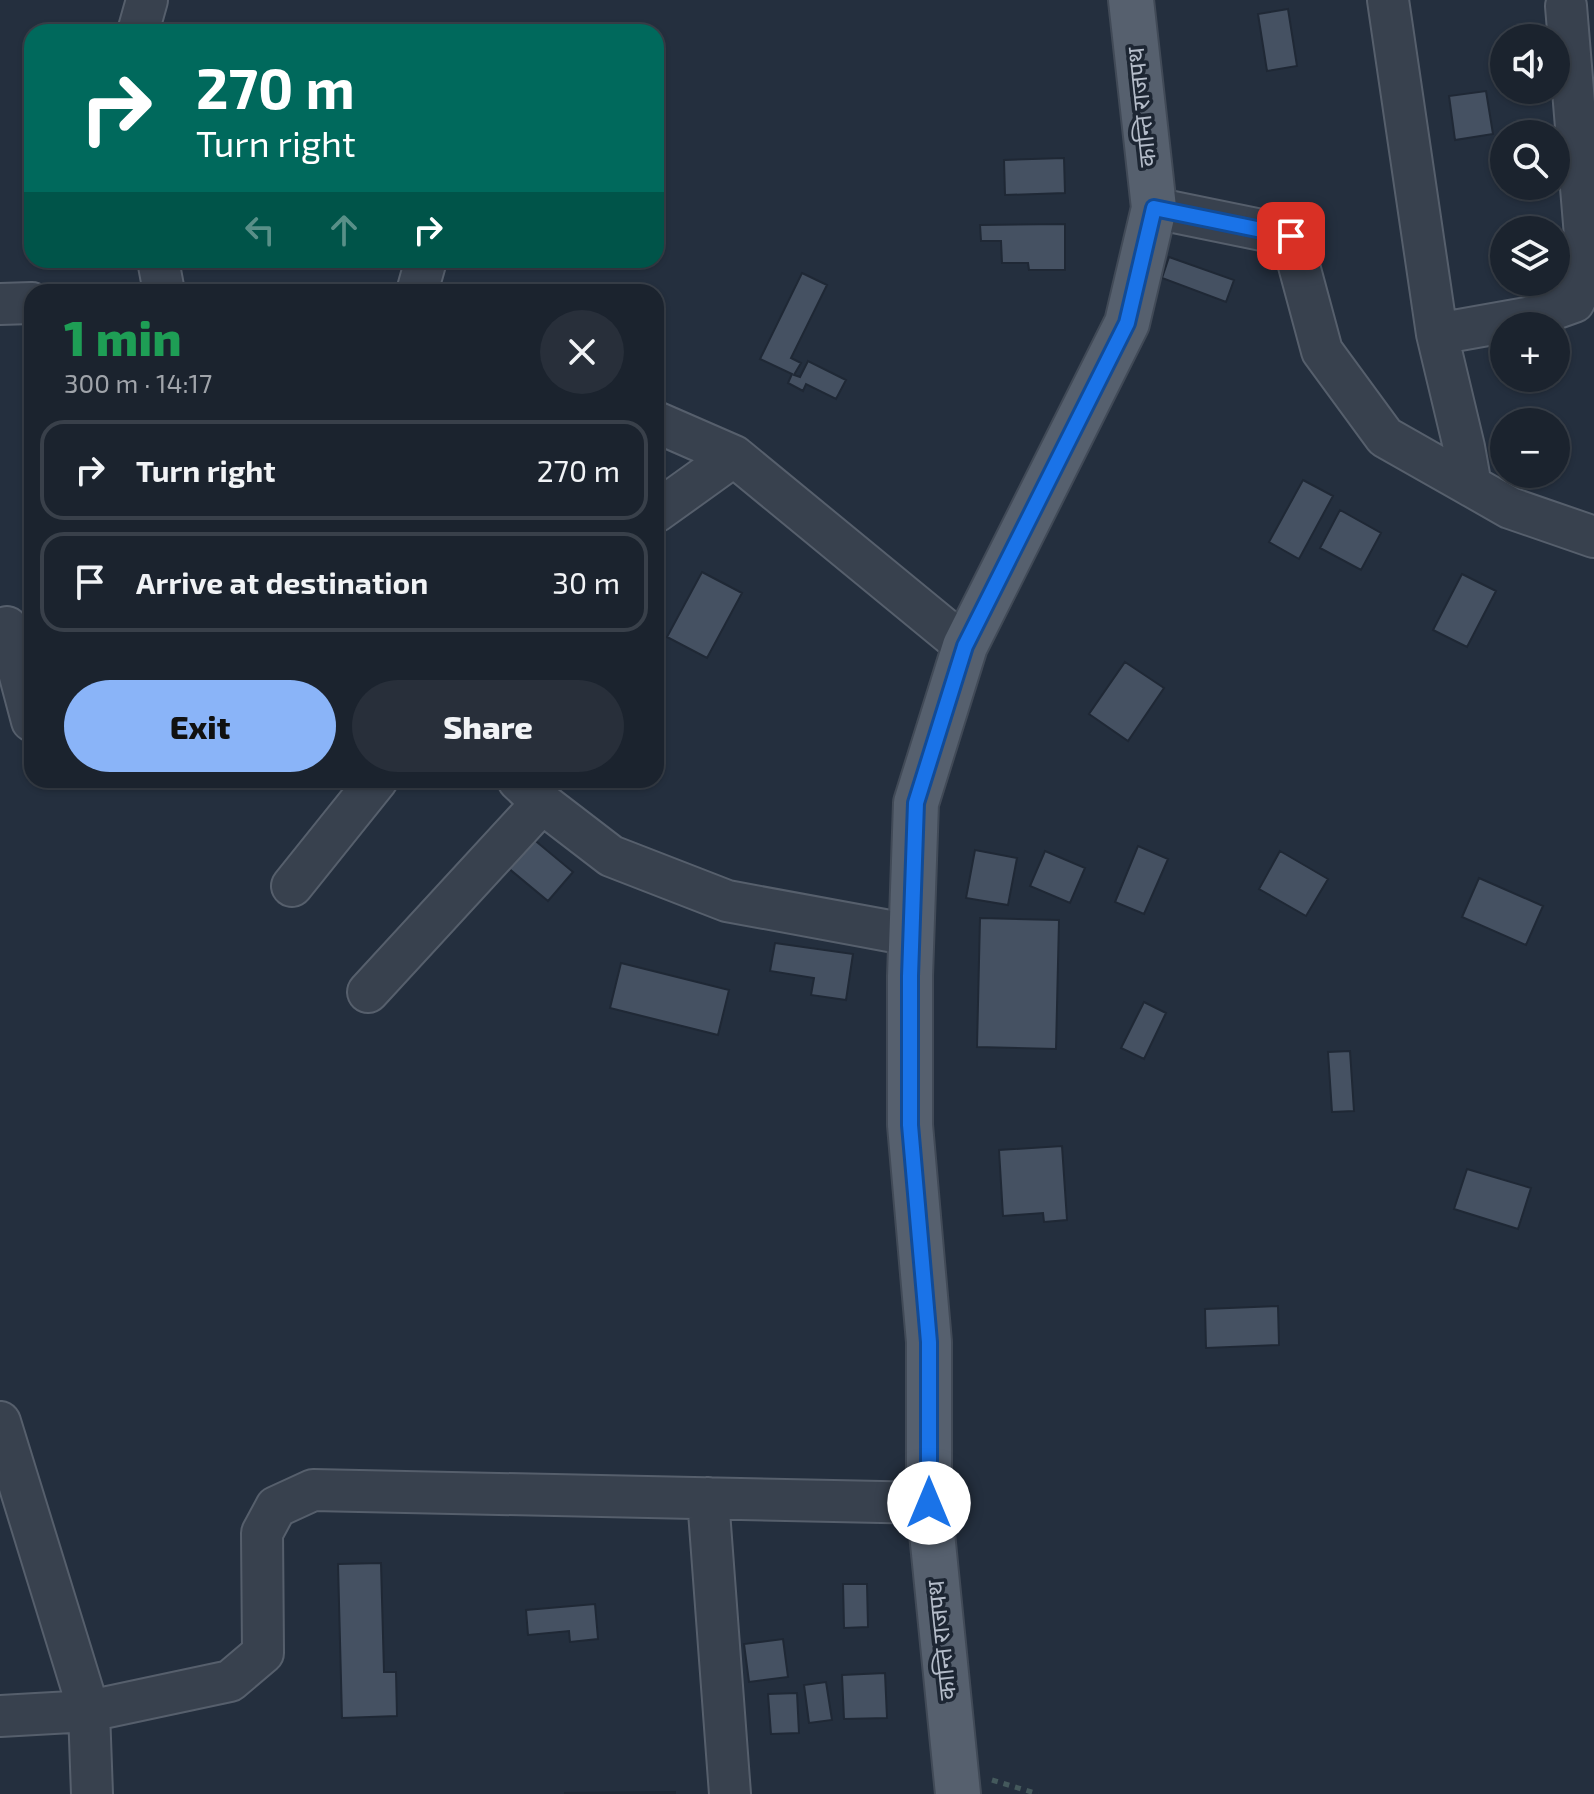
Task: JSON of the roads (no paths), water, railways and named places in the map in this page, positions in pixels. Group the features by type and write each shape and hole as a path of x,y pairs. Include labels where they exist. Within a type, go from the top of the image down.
{"main road":[{"name":"कान्ति राजपथ","path":"958,1794 929,1503 929,1342 910,1125 911,935 916,803 965,646 1127,323 1154,208 1131,0"}],"street":[{"path":"140,24 147,0"},
{"path":"1388,0 1437,334 1471,486"},
{"path":"1437,334 1532,317 1574,302 1588,272 1572,8"},
{"path":"1154,208 1291,236 1322,351 1385,437 1510,508 1594,537"},
{"path":"0,304 24,303"},
{"path":"664,425 734,456 965,646"},
{"path":"664,506 734,456"},
{"path":"7,627 24,691"},
{"path":"292,886 371,788"},
{"path":"368,992 530,792 611,856 727,901 911,935"},
{"path":"0,1422 15,1525 89,1711 92,1794"},
{"path":"0,1716 89,1711 230,1681 263,1653 262,1533 276,1507 313,1490 929,1503"},
{"path":"708,1498 730,1794"}]}
